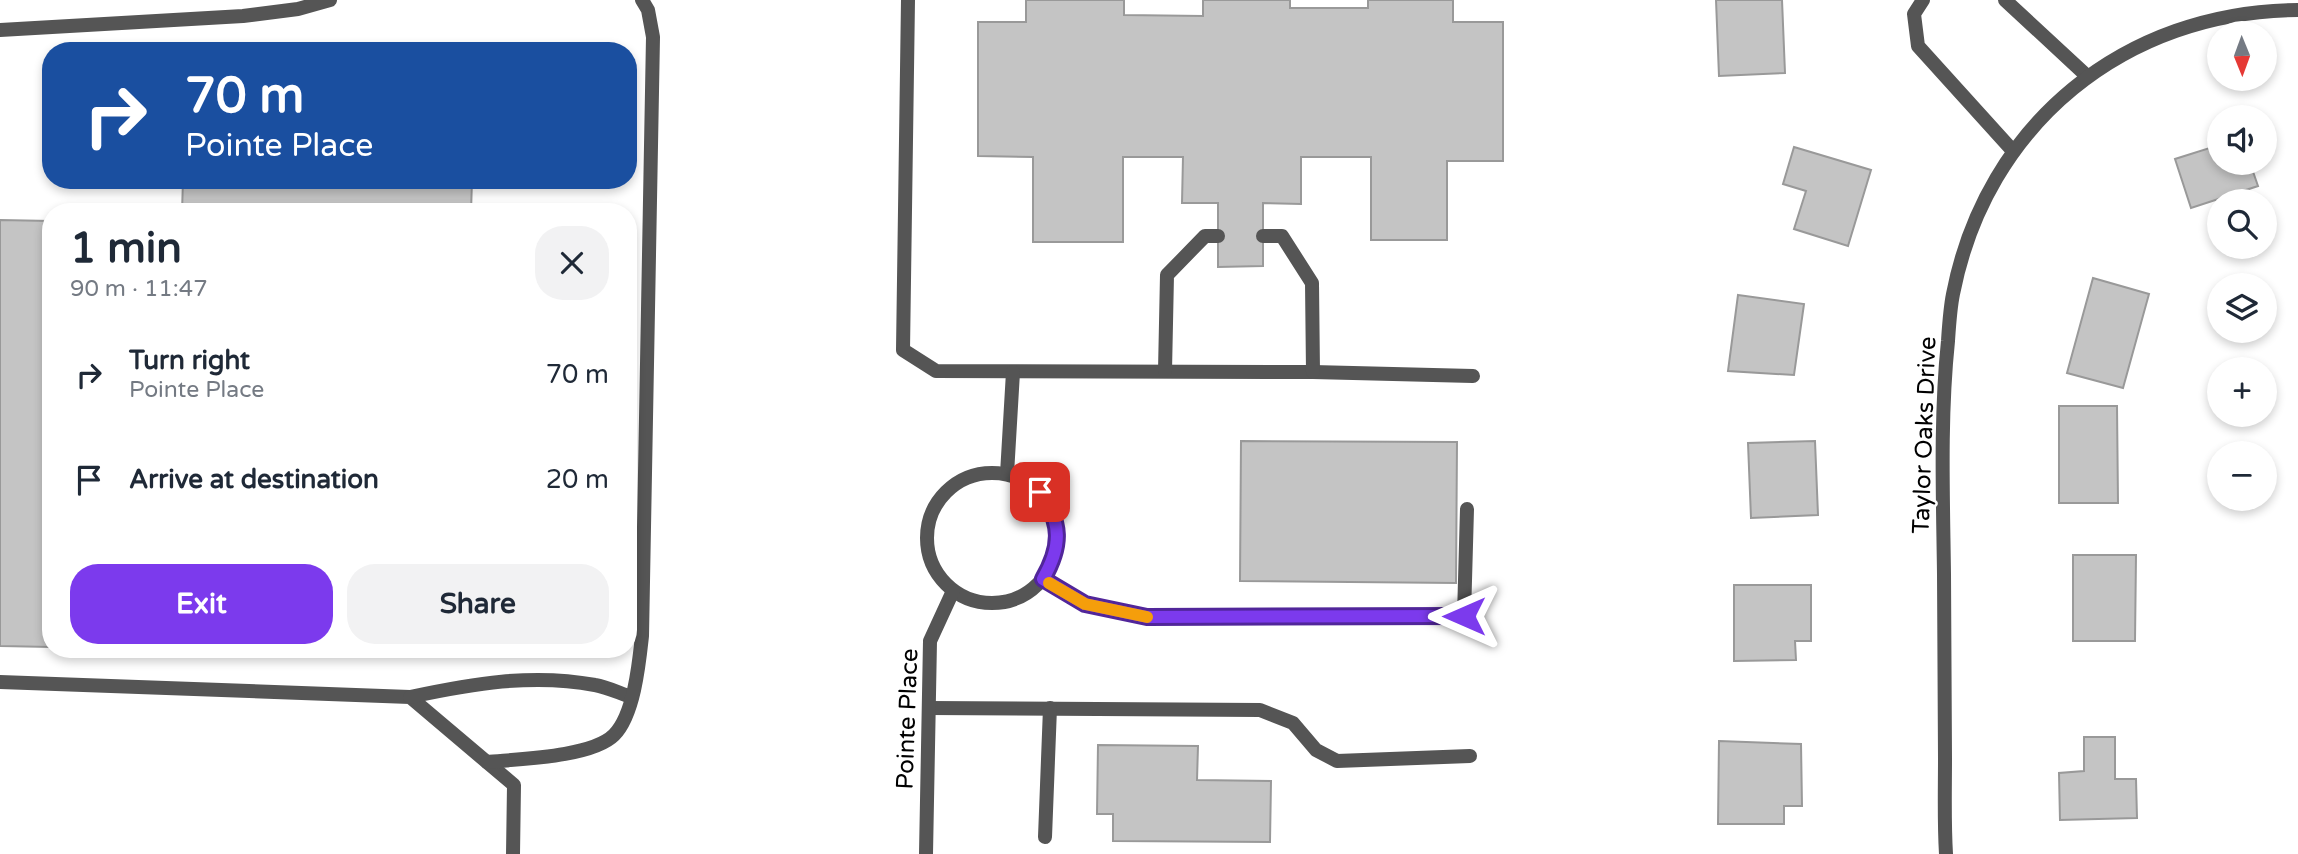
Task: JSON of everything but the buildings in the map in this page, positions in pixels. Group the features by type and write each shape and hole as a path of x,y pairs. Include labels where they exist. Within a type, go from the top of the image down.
{"street":[{"path":"0,30 243,16 298,9 330,0"},
{"path":"487,762 575,752 600,745 615,734 631,697 642,636 653,51 648,10 642,0"},
{"path":"908,0 903,350 936,371 1313,372 1473,376"},
{"path":"1923,0 1914,14 1917,46 2013,151"},
{"path":"2005,0 2087,76"},
{"name":"Taylor Oaks Drive","path":"1946,854 1942,394 1952,294 1975,217 2013,151 2049,109 2087,76 2130,49 2174,30 2267,10 2298,10"},
{"path":"1165,371 1167,275 1205,236 1218,236"},
{"path":"1264,236 1282,236 1312,283 1313,372"},
{"path":"1007,474 1013,372"},
{"path":"989,472 1007,474 1025,481 1040,492 1050,507 1056,524 1058,543 1053,562 1043,579 1028,592 1010,601 990,603 970,600 953,591 940,579 929,555 926,529 931,511 941,496 954,484 989,472"},
{"path":"1043,579 1085,604 1147,617 1464,616 1467,509"},
{"name":"Pointe Place","path":"926,854 930,641 953,591"},
{"path":"0,682 410,697 467,685 514,680 596,685 631,697"},
{"path":"410,697 514,785 513,854"},
{"path":"929,708 1261,710 1293,723 1316,750 1337,761 1470,756"},
{"path":"1045,837 1050,708"}],"slow traffic":[{"path":"1049,583 1085,604 1147,617"}],"route":[{"path":"1040,492 1050,507 1056,524 1058,543 1053,562 1043,579 1085,604 1147,617 1464,616"}]}
